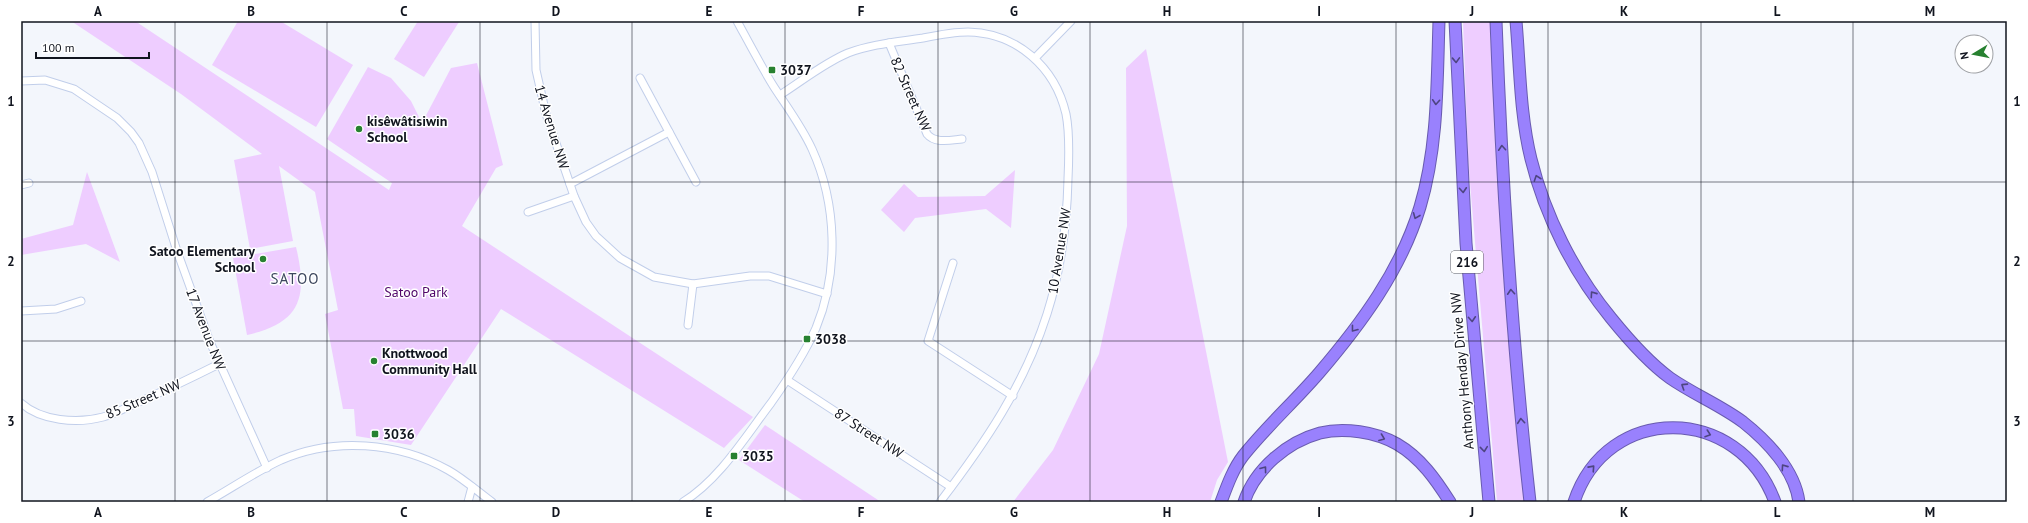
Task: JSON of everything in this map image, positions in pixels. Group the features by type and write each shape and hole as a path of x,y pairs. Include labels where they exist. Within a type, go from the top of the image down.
{"highway":[{"path":"1221,502 1230,478 1243,456 1319,373 1365,315 1392,272 1420,207 1429,165 1435,125 1439,21"},
{"name":"Anthony Henday Drive NW","path":"1454,21 1466,243 1489,502"},
{"path":"1496,21 1499,109 1513,326 1530,502"},
{"path":"1516,21 1525,127 1531,160 1549,215 1579,272 1610,317 1646,356 1670,377 1742,422 1762,439 1788,473 1798,494 1799,502"},
{"path":"1574,502 1578,488 1590,469 1608,453 1624,440 1644,431 1664,427 1689,429 1709,433 1731,444 1747,458 1762,477 1775,502"},
{"path":"1244,502 1251,487 1267,464 1279,453 1321,433 1336,432 1357,432 1378,436 1397,444 1417,459 1432,474 1450,502"}],"street":[{"name":"14 Avenue NW","path":"535,21 534,56 538,82 546,114 574,196 586,222 596,236 620,258 654,277 693,284"},
{"path":"684,502 692,500 718,472 787,380 803,355 816,328 827,294 831,264 831,222 825,186 812,149 750,46 737,21"},
{"path":"1036,58 1071,21"},
{"name":"82 Street NW","path":"780,95 843,56 862,48 945,34 977,33 1007,40 1036,58 1054,82 1061,99"},
{"name":"82 Street NW","path":"889,43 928,134 932,139 938,140 962,139"},
{"path":"640,78 696,182"},
{"name":"17 Avenue NW","path":"21,81 45,80 63,84 84,95 117,118 131,132 142,149 152,172 188,281 220,364 267,468"},
{"name":"10 Avenue NW","path":"940,502 984,442 1013,396 1030,360 1048,313 1062,252 1067,215 1067,123 1061,99"},
{"name":"14 Avenue NW","path":"570,184 669,132"},
{"path":"21,185 29,183"},
{"path":"528,212 574,196"},
{"path":"953,262 928,340 1013,396"},
{"path":"688,325 693,284 750,276 769,276 827,294"},
{"path":"21,311 56,309 81,301"},
{"name":"85 Street NW","path":"21,403 39,414 70,420 104,417 220,364"},
{"name":"87 Street NW","path":"787,380 951,487"},
{"path":"209,502 267,468 296,455 324,448 350,446 380,447 409,454 436,464 492,502"},
{"path":"468,502 472,487"}],"green space":[{"name":"Satoo Park","path":"71,21 135,21 389,190 392,183 327,139 368,67 391,78 411,101 422,123 451,68 477,63 503,165 496,168 462,226 753,417 724,448 501,309 411,445 356,436 354,409 343,409 325,314 338,310 315,192 279,166 293,241 250,249 234,160 262,154 181,94"},
{"path":"238,21 280,21 353,65 316,127 212,65"},
{"path":"418,21 459,22 424,77 394,59"},
{"path":"1463,21 1490,21 1501,240 1524,502 1497,502 1468,159"},
{"path":"1146,49 1228,462 1217,480 1210,502 1013,502 1053,450 1099,354 1127,226 1126,68"},
{"path":"1015,170 1011,228 986,209 915,218 904,232 881,210 904,184 918,197 985,196"},
{"path":"87,172 120,262 86,244 21,255 21,239 73,225"},
{"path":"296,247 300,265 301,280 300,294 296,305 289,315 279,323 265,330 247,335 233,258"},
{"path":"765,425 881,502 805,502 739,460"}],"place":[{"name":"3037","path":"772,70"},
{"name":"kisêwâtisiwin School","path":"359,129"},
{"name":"Satoo Elementary School","path":"263,259"},
{"name":"3038","path":"807,339"},
{"name":"Knottwood Community Hall","path":"374,361"},
{"name":"3036","path":"375,434"},
{"name":"3035","path":"734,456"}],"district":[{"name":"SATOO","path":"295,279"}]}
